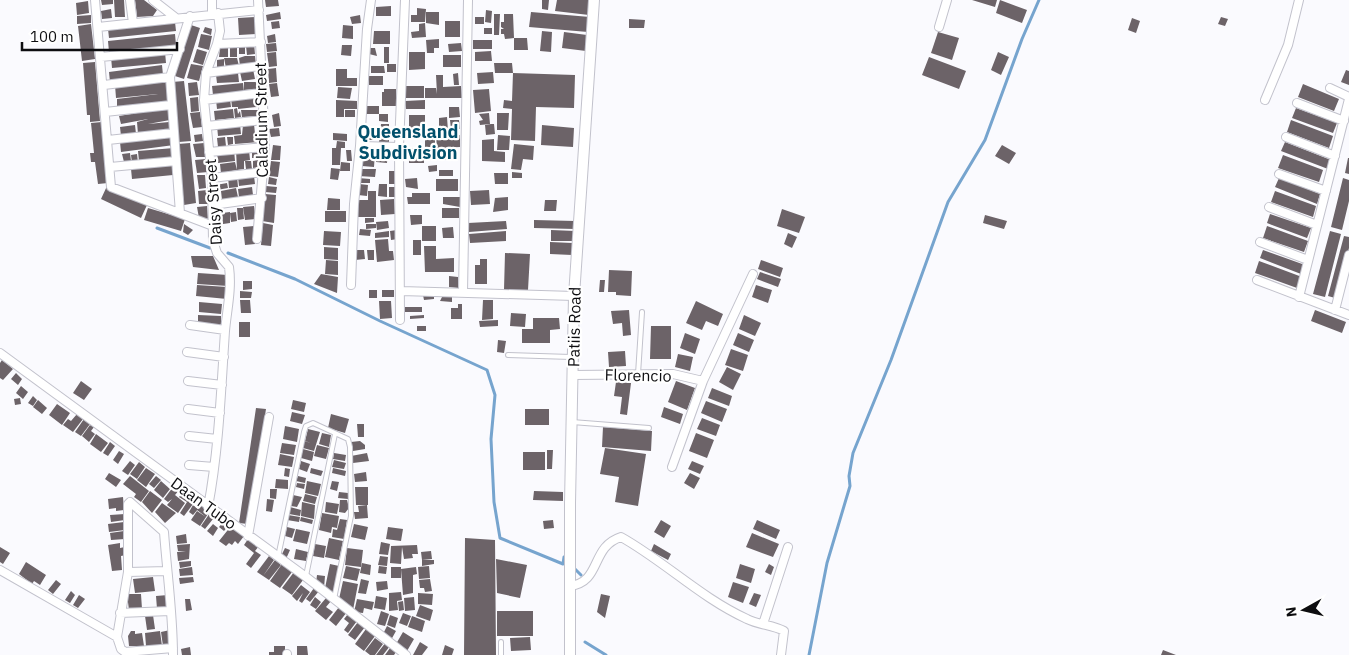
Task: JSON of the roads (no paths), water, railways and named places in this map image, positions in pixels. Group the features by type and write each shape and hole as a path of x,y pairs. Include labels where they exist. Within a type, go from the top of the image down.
{"street":[{"path":"95,0 104,85 111,187 213,226"},
{"path":"130,0 133,23"},
{"path":"153,0 176,18"},
{"name":"Daisy Street","path":"208,507 220,412 225,330 230,299 229,266 217,253 213,226 212,178 204,100 206,73 218,44 220,31 212,0"},
{"name":"Caladium Street","path":"258,0 265,147 258,239"},
{"path":"351,285 354,204 360,146 367,29 371,0"},
{"path":"400,320 399,147 405,0"},
{"path":"463,293 468,0"},
{"name":"Patiis Road","path":"570,655 571,422 574,296 594,0"},
{"path":"939,27 947,0"},
{"path":"1266,100 1288,45 1299,0"},
{"path":"98,27 259,10"},
{"path":"180,213 170,77 190,16"},
{"path":"218,44 261,42"},
{"path":"101,57 180,49"},
{"path":"206,73 260,66"},
{"path":"104,85 170,77"},
{"path":"1299,297 1349,98 1330,88"},
{"path":"204,100 262,93"},
{"path":"1297,103 1344,121"},
{"path":"105,112 171,105"},
{"path":"207,126 264,120"},
{"path":"108,140 173,133"},
{"path":"1286,137 1335,156"},
{"path":"360,146 399,147"},
{"path":"209,152 265,147"},
{"path":"110,167 176,161"},
{"path":"212,178 263,172"},
{"path":"1279,174 1326,191"},
{"path":"213,205 262,198"},
{"path":"1269,207 1318,225"},
{"path":"1260,242 1308,260"},
{"path":"1335,310 1349,255"},
{"path":"672,467 703,381 753,274"},
{"path":"1257,280 1349,315"},
{"path":"401,291 574,296"},
{"path":"190,325 225,330"},
{"path":"187,352 224,357"},
{"name":"Daan Tubo","path":"0,353 306,577 406,655"},
{"name":"Florencio","path":"573,375 672,374 703,381"},
{"path":"188,381 222,384"},
{"path":"188,409 220,412"},
{"path":"248,536 269,417"},
{"path":"188,436 217,439"},
{"path":"190,465 214,467"},
{"path":"130,502 164,532 173,652 125,652 121,649 117,637 120,613 128,572 128,504 130,502"},
{"path":"570,586 581,585 588,579 604,547 621,537 727,608 749,620 784,630 781,655"},
{"path":"763,624 788,548"},
{"path":"0,570 117,637"},
{"path":"128,572 167,571"},
{"path":"120,613 170,612"}],"lane":[{"path":"638,374 642,312"},
{"path":"508,355 573,357"},
{"path":"571,422 649,428"},
{"path":"278,558 306,426 313,423 349,442 352,507 334,599"},
{"path":"306,577 335,434"},
{"path":"501,642 501,655"}],"waterway":[{"path":"809,655 827,563 850,486 849,476 853,453 891,360 948,202 985,140 1022,39 1039,0"},
{"path":"157,228 210,248"},
{"path":"228,253 295,279 380,321 487,370 495,395 491,439 494,502 500,538 563,564 564,557"},
{"path":"575,569 581,575"},
{"path":"585,642 606,655"}],"district":[{"name":"Queensland Subdivision","path":"408,141"}]}
